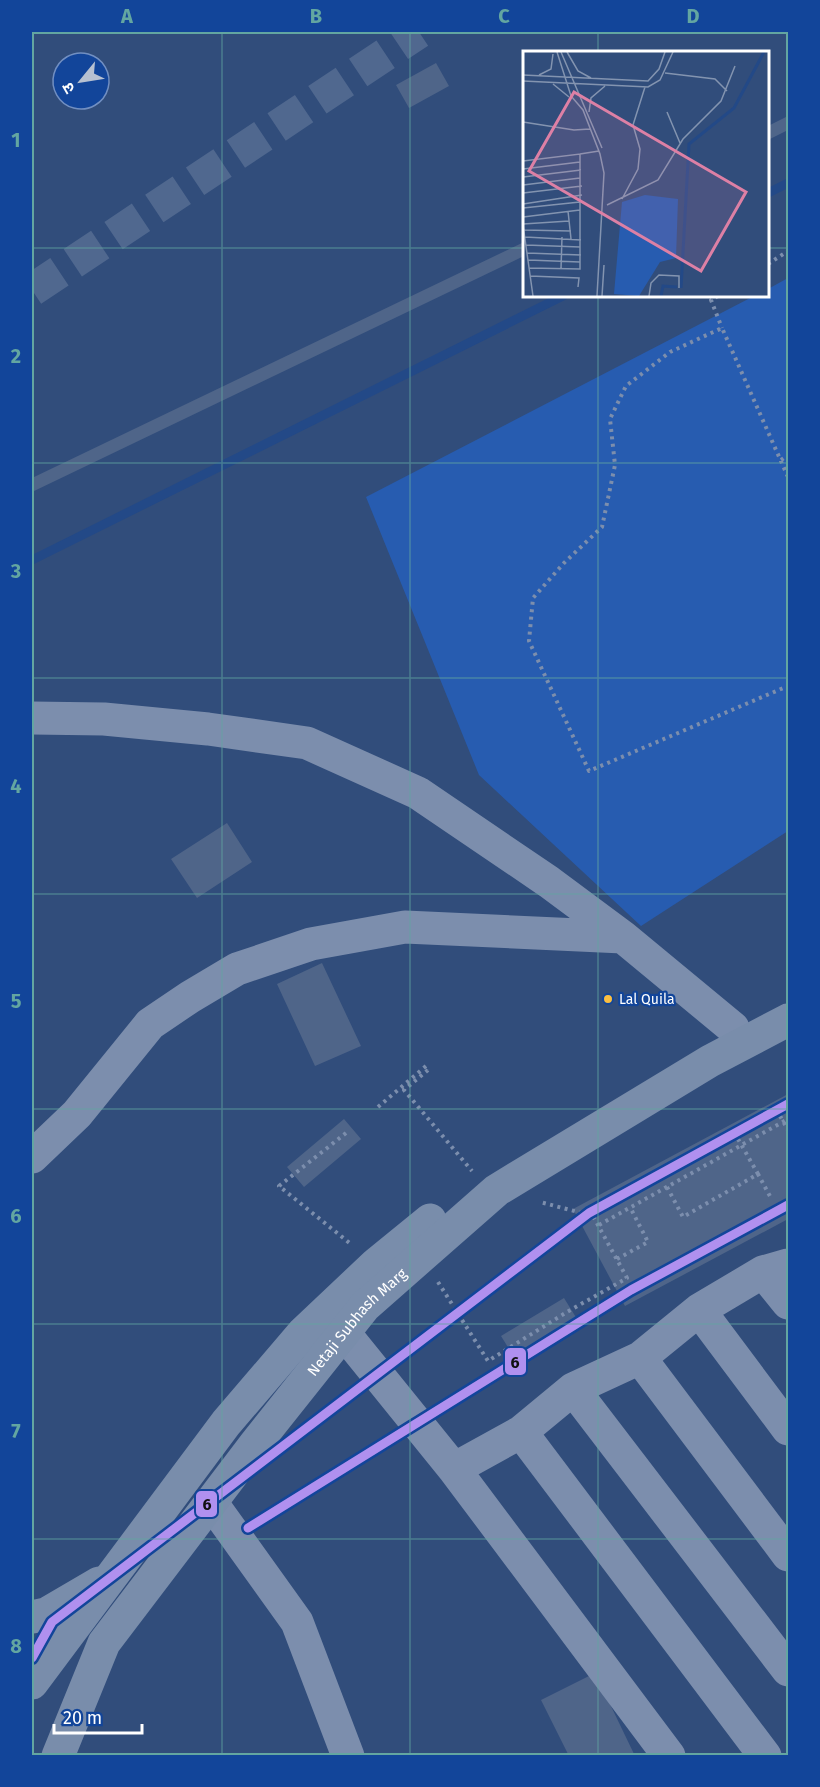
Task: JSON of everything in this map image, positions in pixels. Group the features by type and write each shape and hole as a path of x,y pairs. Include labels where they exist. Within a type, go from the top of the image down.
{"main road":[{"name":"Netaji Subhash Marg","path":"32,1683 226,1423 303,1333 376,1264 488,1185 734,1028 789,1000"},
{"name":"Netaji Subhash Marg","path":"58,1755 104,1643 365,1306 422,1256 488,1185 710,1060 789,1020"},
{"path":"32,1617 46,1614 110,1577"},
{"path":"77,1755 104,1643"}],"street":[{"path":"32,718 104,719 208,729 307,744 418,793 549,882 623,937 734,1028"},
{"path":"32,1157 77,1114 150,1024 237,969 311,944 405,927 623,937"},
{"path":"454,1469 521,1432 573,1389 640,1358 699,1310 776,1269 789,1303"},
{"path":"699,1310 789,1429"},
{"path":"344,1333 454,1469 669,1755"},
{"path":"640,1358 789,1555"},
{"path":"573,1389 789,1670"},
{"path":"521,1432 765,1755"},
{"path":"211,1502 297,1622 348,1755"}],"path":[{"path":"769,263 789,251"},
{"path":"716,297 711,300 722,328 789,477"},
{"path":"722,328 670,352 626,386 610,420 615,465 602,528 564,563 533,598 529,640 589,771 789,686"},
{"path":"781,460 789,455"},
{"path":"378,1107 426,1066 428,1070 404,1090 488,1185 593,1216 627,1278 488,1361 422,1256"},
{"path":"780,1116 789,1130"},
{"path":"599,1225 789,1119"},
{"path":"346,1133 279,1186 376,1264"},
{"path":"738,1139 772,1200"},
{"path":"667,1186 683,1217 758,1174"},
{"path":"617,1259 648,1242 630,1207"}],"shaded area":[{"path":"788,278 788,831 641,926 479,775 366,497 752,297 769,297 769,288"}],"building":[{"path":"436,63 449,86 409,108 396,85"},
{"path":"788,116 788,130 769,140 769,126"},
{"path":"523,242 523,256 32,492 32,478"},
{"path":"227,823 252,862 197,898 171,859"},
{"path":"322,963 361,1046 315,1066 277,984"},
{"path":"788,1094 788,1219 625,1306 573,1209"},
{"path":"344,1119 361,1139 304,1187 287,1167"},
{"path":"564,1298 577,1319 514,1357 501,1336"},
{"path":"595,1673 635,1756 569,1756 541,1700"}],"waterway":[{"path":"769,192 788,183"},
{"path":"32,560 561,297"}],"tunnel":[{"path":"32,290 419,32"}],"transit line":[{"name":"6","path":"32,1658 52,1622 589,1213 788,1104"},
{"name":"6","path":"248,1528 631,1290 788,1205"}],"place":[{"name":"Lal Quila","path":"608,999"}]}
